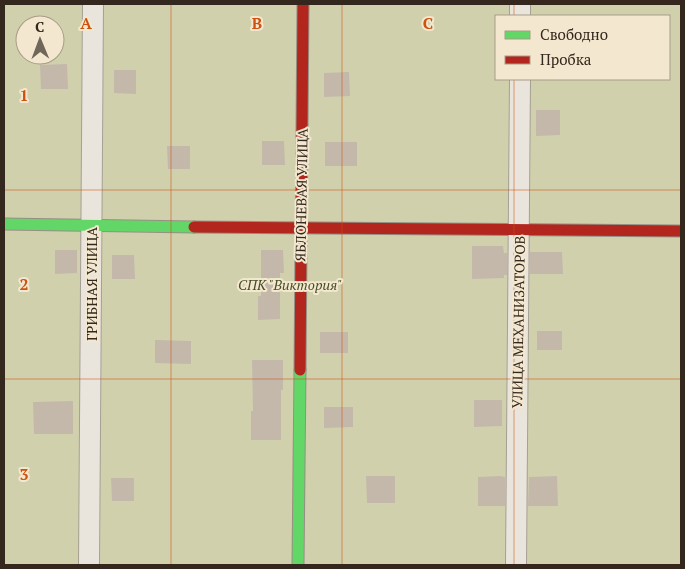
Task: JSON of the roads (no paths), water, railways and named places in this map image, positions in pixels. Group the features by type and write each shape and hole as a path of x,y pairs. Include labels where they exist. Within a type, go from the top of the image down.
{"street":[{"name":"ГРИБНАЯ УЛИЦА","path":"89,565 94,4"},
{"name":"ЯБЛОНЕВАЯ УЛИЦА","path":"298,565 303,4"},
{"name":"УЛИЦА МЕХАНИЗАТОРОВ","path":"516,565 520,80"},
{"path":"4,224 681,231"}],"park label":[{"name":"СПК \"Виктория\"","path":"290,284"}]}
